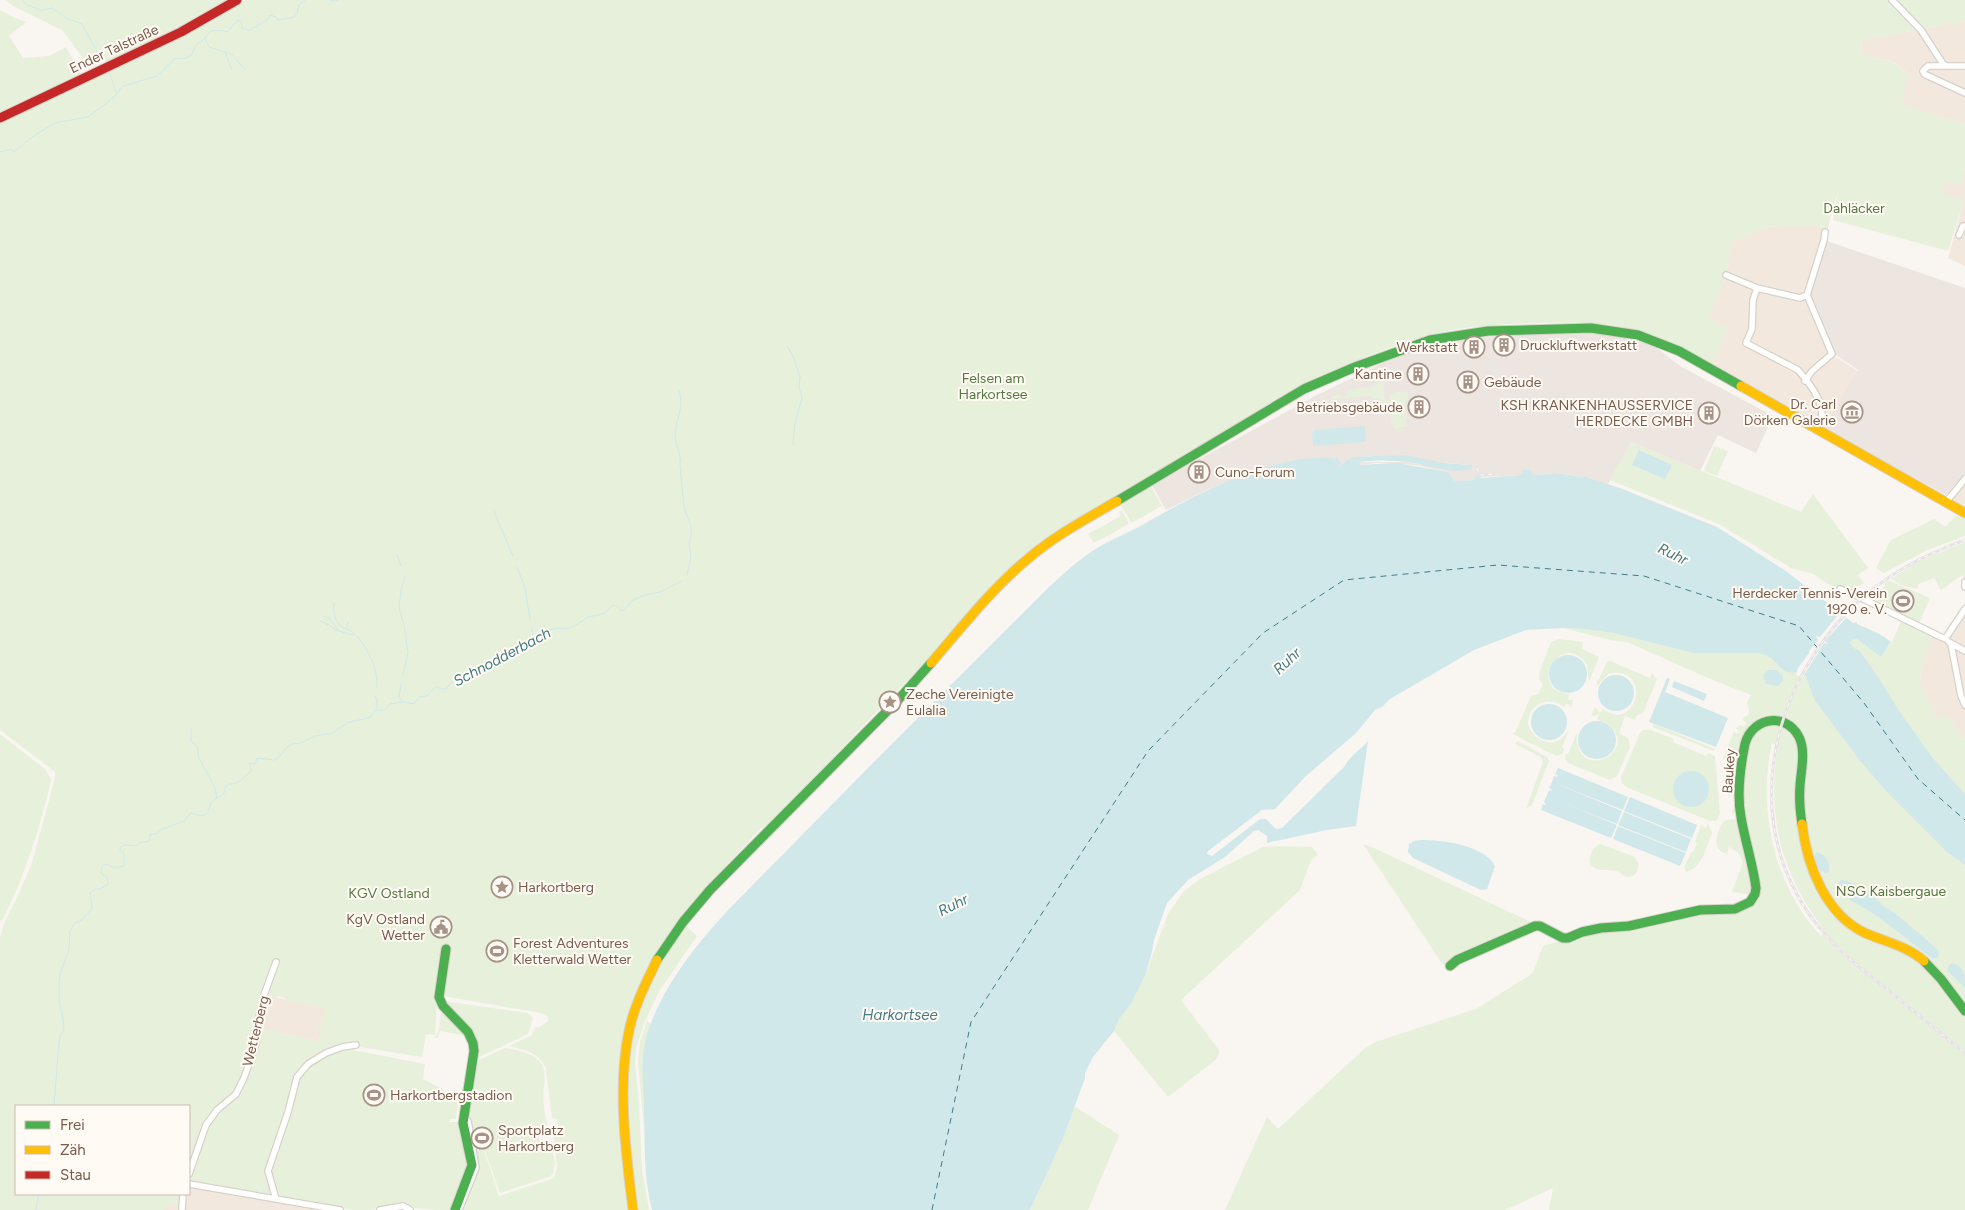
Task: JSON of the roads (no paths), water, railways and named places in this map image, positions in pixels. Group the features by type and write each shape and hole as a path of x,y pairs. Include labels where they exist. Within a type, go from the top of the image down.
{"main road":[{"name":"Ender Talstraße","path":"0,118 181,32 237,0"},
{"path":"633,1210 624,1135 624,1070 629,1031 642,989 660,956 697,904 898,700 1000,584 1031,556 1065,531 1304,390 1336,375 1416,344 1443,337 1522,328 1591,328 1623,332 1655,340 1964,512"},
{"name":"Baukey","path":"1450,966 1457,960 1534,926 1540,926 1563,938 1568,938 1575,934 1601,928 1629,926 1700,910 1735,909 1750,902 1756,888 1740,816 1743,755 1750,731 1757,724 1765,721 1774,721 1792,728 1800,741 1801,825 1806,851 1819,885 1851,927 1900,947 1921,959 1947,986 1965,1011"},
{"path":"446,949 439,996 443,1006 468,1032 473,1043 474,1052 464,1118 472,1165 455,1210"}],"street":[{"path":"1892,0 1921,30 1943,64 1947,66"},
{"path":"1965,66 1928,66 1924,68 1924,74 1965,93"},
{"path":"1805,381 1832,354 1807,296 1825,232"},
{"path":"1726,275 1757,288 1800,298 1807,296"},
{"path":"1757,288 1753,300 1752,329 1746,342 1798,370 1815,392 1821,405 1822,420 1818,431"},
{"path":"1946,502 1965,479"},
{"path":"1965,582 1965,587"},
{"path":"1840,589 1945,639 1965,651"},
{"path":"1945,639 1965,609"},
{"path":"1958,620 1965,623"},
{"path":"1951,644 1961,696 1965,705"},
{"name":"Wetterberg","path":"190,1171 206,1125 217,1110 236,1094 244,1078 256,1044 258,1022 264,995 276,962"},
{"path":"276,1199 268,1172 288,1112 297,1077 308,1064 326,1053 342,1047 356,1045"},
{"path":"459,1210 476,1168 468,1122 464,1118"},
{"path":"190,1184 340,1210"},
{"path":"182,1210 184,1195"},
{"path":"380,1210 404,1206 410,1210"}],"water":[{"path":"1365,426 1366,442 1313,446 1312,432 1315,430"},
{"path":"1639,450 1672,465 1665,479 1632,465"},
{"name":"Harkortsee","path":"1405,455 1444,463 1472,465 1472,468 1458,471 1407,462 1389,461 1360,462 1359,465 1397,463 1448,472 1455,481 1474,480 1475,476 1480,476 1481,478 1522,475 1523,470 1531,470 1532,474 1535,475 1555,473 1585,477 1620,488 1717,527 1786,571 1853,623 1857,622 1857,624 1887,639 1891,642 1881,657 1857,639 1852,640 1850,643 1859,650 1877,675 1900,712 1932,757 1965,794 1965,865 1947,852 1886,791 1857,757 1814,699 1806,676 1801,673 1786,672 1770,657 1759,653 1694,653 1614,633 1585,629 1526,630 1474,650 1390,699 1382,707 1375,710 1356,733 1306,776 1275,809 1262,810 1208,851 1207,854 1212,856 1260,819 1266,819 1276,829 1282,828 1368,741 1356,826 1327,830 1267,843 1267,836 1258,830 1254,831 1225,857 1188,880 1167,903 1154,940 1145,976 1131,1004 1119,1019 1114,1031 1093,1057 1085,1073 1085,1078 1062,1141 1030,1210 652,1210 646,1171 643,1059 645,1040 660,1002 676,975 715,924 895,741 1047,589 1076,563 1100,546 1187,500 1259,469 1309,458 1333,458 1332,460 1337,457 1341,463 1339,468 1347,460 1354,457"},
{"path":"1568,655 1582,660 1587,674 1582,688 1568,693 1554,688 1549,674 1554,660"},
{"path":"1768,670 1777,670 1783,677 1778,686 1766,684 1763,675"},
{"path":"1616,675 1623,676 1629,680 1633,686 1633,700 1629,706 1623,710 1616,711 1609,710 1603,706 1599,700 1598,693 1599,686 1603,680 1609,676"},
{"path":"1667,678 1670,679 1665,692 1728,718 1716,747 1649,722"},
{"path":"1674,681 1707,694 1704,701 1672,687"},
{"path":"1549,704 1556,705 1562,709 1566,715 1566,729 1562,735 1556,739 1549,740 1542,739 1536,735 1532,729 1531,722 1532,715 1536,709 1542,705"},
{"path":"1597,721 1611,726 1616,740 1611,754 1597,759 1583,754 1578,740 1583,726"},
{"path":"1558,768 1628,797 1623,810 1552,782 1554,776 1557,777 1558,775 1555,774"},
{"path":"1691,771 1698,772 1704,776 1708,782 1708,796 1704,802 1698,806 1691,807 1684,806 1678,802 1674,796 1673,789 1674,782 1678,776 1684,772"},
{"path":"1552,782 1622,811 1617,824 1566,804 1617,825 1611,838 1541,810 1543,804 1546,804 1544,802 1549,790 1552,790 1549,788"},
{"path":"1630,797 1697,825 1692,838 1624,811"},
{"path":"1624,812 1691,839 1686,852 1618,825"},
{"path":"1618,826 1686,853 1680,866 1613,839"},
{"path":"1421,840 1462,845 1482,853 1495,866 1487,889 1481,890 1413,858 1408,852 1409,844"},
{"path":"1817,852 1827,860 1829,872 1826,873 1819,870 1814,856"},
{"path":"1841,880 1848,881 1870,891 1883,906 1895,913 1936,948 1939,952 1938,957 1933,959 1882,920 1850,900 1847,892 1838,884"},
{"path":"1951,963 1956,964 1962,969 1965,988 1948,971"}],"waterway":[{"path":"23,0 26,5 42,10 53,8 66,18 82,24 101,59"},
{"path":"0,152 11,149 14,152 32,137 55,123 88,117 113,98 123,86 157,76 174,59 186,58 191,55 197,44 211,31 222,30 227,32 238,20 241,21 242,28 249,31 268,19 270,15 278,20 294,17 297,14 298,6 305,0"},
{"path":"329,0 338,0"},
{"path":"205,38 209,47 231,54 243,67"},
{"path":"225,52 232,70"},
{"path":"109,71 116,92"},
{"path":"787,346 793,356 800,377 799,387 802,398 795,423 793,445"},
{"name":"Schnodderbach","path":"679,390 681,402 675,437 680,458 684,507 691,527 689,543 691,556 687,575"},
{"path":"494,511 513,556"},
{"path":"397,555 401,566"},
{"path":"517,567 525,588 530,620"},
{"path":"403,675 408,653 404,625 399,608 405,576"},
{"name":"Schnodderbach","path":"54,1105 60,1035 64,1030 59,1001 59,983 60,974 69,950 70,931 74,924 83,919 92,908 90,893 108,884 107,877 101,873 102,866 106,864 115,868 124,866 124,854 120,847 125,845 136,846 141,842 150,841 150,834 157,834 160,830 184,821 191,813 202,816 206,814 212,802 224,794 225,788 229,784 239,782 252,770 249,763 255,764 257,758 274,760 294,743 299,744 315,736 332,733 349,722 369,718 377,710 385,710 390,704 404,702 414,704 419,697 427,696 436,686 446,689 454,679 476,671 483,664 498,662 506,654 547,631 556,628 567,629 588,617 603,614 613,605 622,611 633,600 660,592 682,581"},
{"path":"334,603 334,614 338,623 356,636 366,648 376,672 377,687"},
{"path":"323,616 329,618 338,630"},
{"path":"320,621 336,630 353,635"},
{"path":"347,628 348,622"},
{"path":"532,628 533,640"},
{"path":"401,684 399,697 402,702"},
{"path":"375,696 377,709"},
{"path":"191,729 191,741 197,746 199,758 215,788 217,798"},
{"name":"Schnodderbach","path":"36,1210 39,1195"}],"railway":[{"path":"1477,468 1480,475 1493,474"},
{"path":"1965,540 1921,558 1881,583 1848,612 1820,646 1797,684 1781,726 1773,769 1772,812 1780,855 1798,896 1815,922 1828,938 1851,960 1965,1053"}],"place":[{"name":"Druckluftwerkstatt","path":"1504,345"},
{"name":"Werkstatt","path":"1474,347"},
{"name":"Kantine","path":"1418,374"},
{"name":"Gebäude","path":"1468,382"},
{"name":"Betriebsgebäude","path":"1419,407"},
{"name":"Dr. Carl Dörken Galerie","path":"1852,412"},
{"name":"KSH KRANKENHAUSSERVICE HERDECKE GMBH","path":"1709,413"},
{"name":"Cuno-Forum","path":"1199,472"},
{"name":"Herdecker Tennis-Verein 1920 e. V.","path":"1903,601"},
{"name":"Zeche Vereinigte Eulalia","path":"890,702"},
{"name":"Harkortberg","path":"502,887"},
{"name":"KgV Ostland Wetter","path":"441,927"},
{"name":"Forest Adventures Kletterwald Wetter","path":"497,951"},
{"name":"Harkortbergstadion","path":"374,1095"},
{"name":"Sportplatz Harkortberg","path":"482,1138"}],"park label":[{"name":"Dahläcker","path":"1854,208"},
{"name":"Felsen am Harkortsee","path":"993,386"},
{"name":"NSG Kaisbergaue","path":"1891,891"},
{"name":"KGV Ostland","path":"389,893"}],"water label":[{"name":"Ruhr","path":"1673,554"},
{"name":"Ruhr","path":"1287,661"},
{"name":"Ruhr","path":"953,905"}]}
